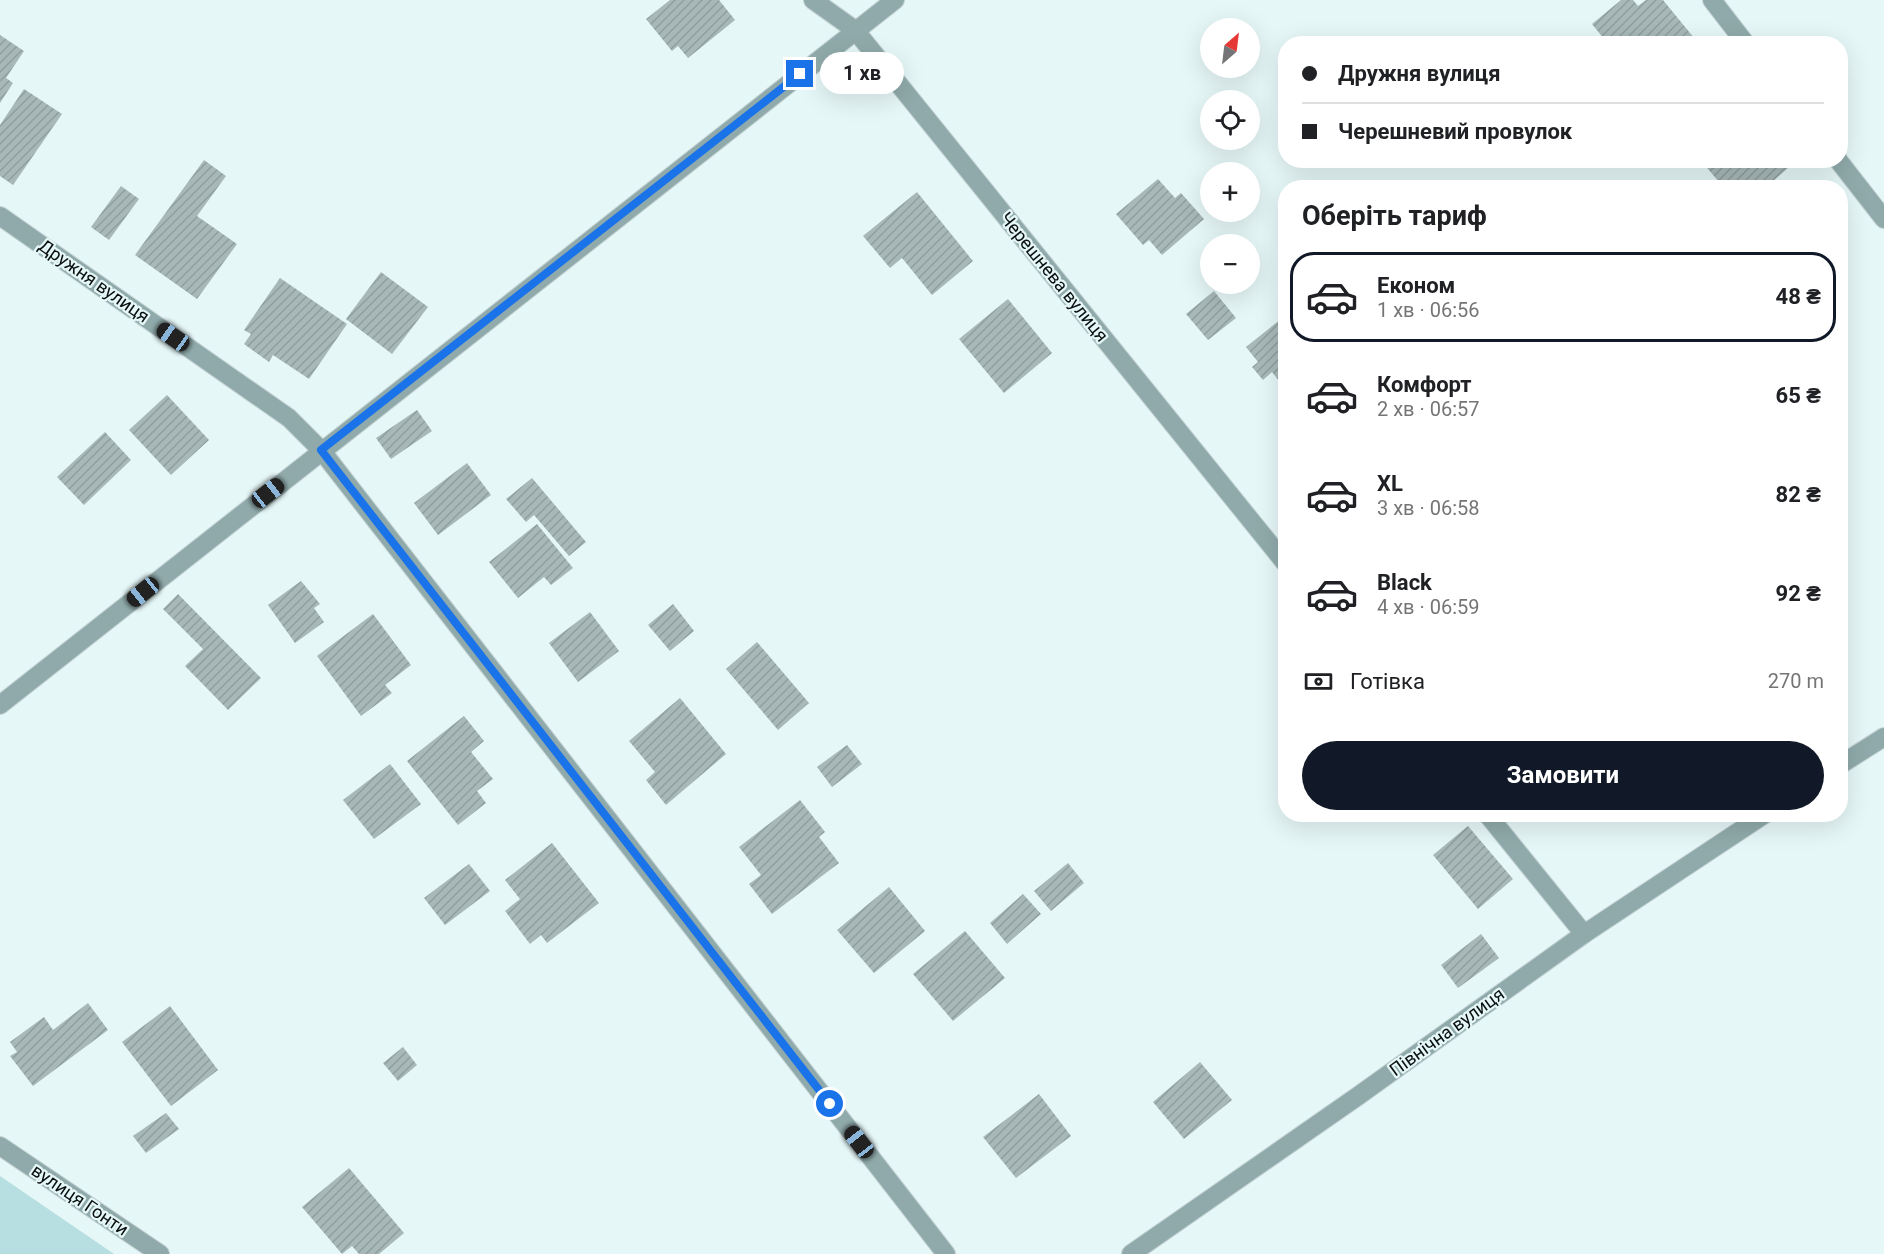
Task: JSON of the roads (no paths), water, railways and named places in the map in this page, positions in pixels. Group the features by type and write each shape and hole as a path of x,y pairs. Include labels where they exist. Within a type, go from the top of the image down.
{"street":[{"name":"Черешнева вулиця","path":"813,0 855,30 1278,554"},
{"path":"0,705 895,0"},
{"path":"1712,0 1740,36"},
{"path":"1844,168 1884,219"},
{"name":"Дружня вулиця","path":"0,216 289,418 321,450 946,1254"},
{"path":"1848,760 1884,736"},
{"path":"1493,822 1584,934"},
{"name":"Північна вулиця","path":"1131,1254 1584,934 1753,822"},
{"name":"вулиця Гонти","path":"0,1146 160,1254"}]}
